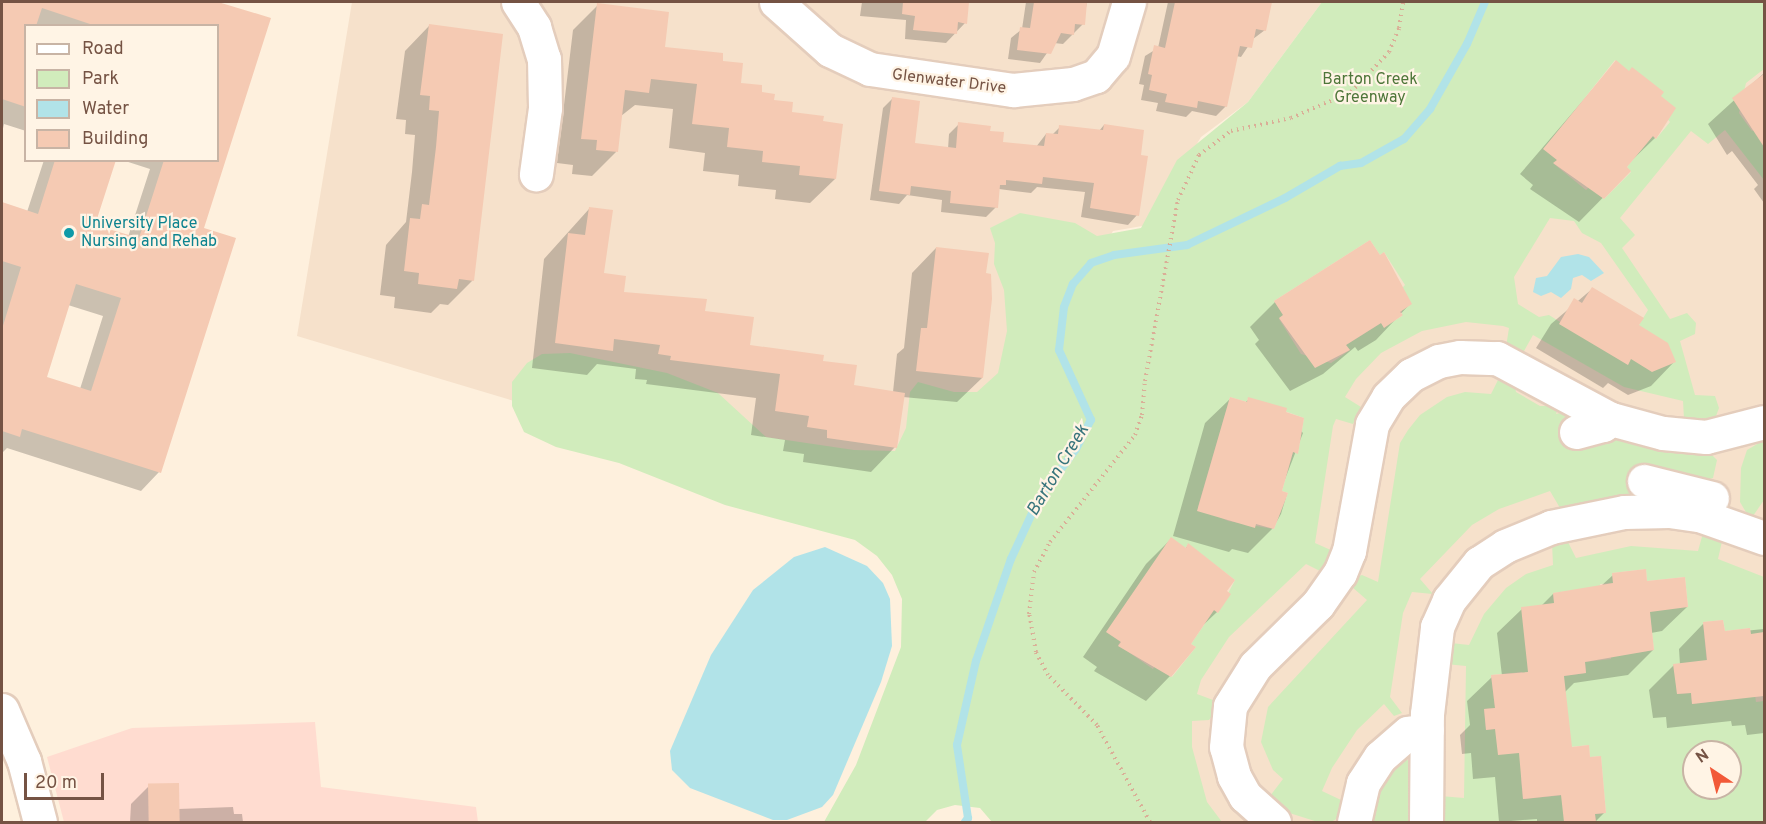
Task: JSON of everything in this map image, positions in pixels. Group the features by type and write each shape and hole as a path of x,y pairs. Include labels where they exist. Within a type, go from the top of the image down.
{"street":[{"path":"518,2 534,27 544,59 545,108 536,174"},
{"name":"Glenwater Drive","path":"776,2 830,50 870,69 1013,90 1086,81 1104,70 1113,56 1129,2"},
{"path":"1274,822 1245,796 1234,776 1226,747 1230,706 1255,666 1318,604 1340,573 1349,551 1368,438 1388,397 1424,367 1460,357 1480,356 1518,366 1611,418 1687,437 1726,434 1764,422"},
{"path":"1576,432 1603,425 1611,418"},
{"path":"1644,481 1724,501"},
{"path":"1426,822 1427,730 1434,646 1442,613 1468,574 1505,546 1551,527 1647,510 1699,515 1764,538"},
{"path":"2,710 24,760 40,822"},
{"path":"1354,822 1363,783 1380,757 1408,733 1427,730"}],"path":[{"path":"1150,822 1097,725 1042,664 1032,640 1029,614 1034,572 1044,550 1135,435 1142,415 1144,381 1173,228 1187,176 1207,147 1231,131 1291,117 1351,92 1389,52 1399,28 1403,2"}],"shaded area":[{"path":"352,2 1322,2 1248,102 1201,137 1148,225 1113,231 944,530 297,336"},
{"path":"1764,2 1764,822 1181,822 1051,619 1165,358 1587,49"},
{"path":"315,722 321,787 476,807 478,822 64,822 47,757 132,728"}],"green space":[{"name":"Barton Creek Greenway","path":"1322,2 1764,2 1764,69 1746,83 1739,113 1752,131 1758,128 1764,137 1764,180 1725,130 1708,144 1691,131 1620,218 1635,235 1622,248 1670,319 1687,313 1696,323 1695,334 1680,341 1695,395 1715,396 1719,408 1716,416 1709,422 1684,419 1683,401 1624,387 1533,335 1524,351 1518,352 1506,347 1509,328 1503,326 1466,322 1422,331 1381,353 1356,379 1345,397 1361,407 1353,424 1336,419 1333,426 1315,543 1333,551 1322,572 1306,564 1229,637 1201,680 1197,694 1213,700 1215,713 1209,720 1192,721 1192,747 1207,802 1222,822 992,822 980,808 955,805 937,810 925,822 824,822 856,765 901,647 902,599 892,575 877,556 855,540 725,505 619,463 556,447 524,432 512,406 512,382 527,363 542,354 570,353 667,373 718,393 766,437 854,450 895,451 906,428 910,392 918,382 954,392 977,392 998,373 1007,331 1004,290 994,264 995,243 990,228 1020,213 1075,223 1097,236 1141,228 1177,160 1248,102","holes":["1615,60 1670,122 1656,139 1652,136 1627,167 1631,172 1604,199 1589,187 1586,190 1554,164 1557,160 1544,149","1550,218 1574,221 1582,233 1601,243 1648,310 1639,325 1628,365 1549,315 1539,317 1518,304 1514,277","1370,240 1380,255 1384,252 1405,285 1402,288 1402,316 1384,327 1381,323 1346,345 1350,350 1331,363 1301,354 1279,319 1283,315 1274,301","1230,397 1247,402 1248,398 1304,418 1298,453 1293,452 1282,491 1288,493 1274,529 1228,521 1198,507","1188,544 1235,580 1218,613 1214,610 1191,644 1196,647 1172,677 1155,666 1153,669 1118,645"]},
{"path":"1500,376 1514,380 1516,392 1540,406 1559,406 1556,414 1571,410 1603,433 1709,452 1717,460 1713,478 1656,494 1560,508 1550,491 1499,509 1472,525 1420,579 1433,594 1412,592 1403,613 1390,697 1402,713 1394,716 1384,704 1357,730 1332,768 1322,791 1341,800 1340,817 1331,822 1318,822 1283,811 1270,796 1283,779 1273,770 1261,742 1268,707 1367,600 1352,587 1353,578 1362,575 1378,582 1400,443 1408,430 1420,415 1447,397 1465,392 1491,394"},
{"path":"1764,440 1764,500 1753,516 1747,514 1740,502 1741,468 1747,450"},
{"path":"1703,533 1723,537 1718,559 1764,577 1764,640 1752,642 1750,628 1725,631 1723,620 1703,622 1707,665 1674,664 1677,694 1691,693 1692,704 1733,699 1754,688 1756,702 1764,701 1764,822 1596,822 1595,814 1606,813 1601,756 1590,757 1589,745 1559,748 1522,672 1491,675 1495,708 1484,709 1486,730 1495,729 1529,752 1521,779 1523,799 1565,795 1564,822 1442,822 1440,796 1464,798 1466,666 1446,664 1451,643 1469,645 1484,614 1506,588 1526,574 1553,565 1552,543 1567,540 1576,558 1631,546 1698,551","holes":["1646,569 1647,581 1685,577 1688,607 1649,607 1654,650 1634,653 1610,643 1611,659 1585,662 1586,673 1563,676 1553,593 1575,590 1602,599 1600,584 1613,583 1612,573"]},
{"path":"1404,757 1411,763 1412,822 1369,822 1377,789 1390,768"}],"water":[{"path":"1578,254 1589,257 1604,273 1591,281 1582,275 1573,278 1571,289 1561,298 1551,292 1541,296 1533,292 1536,278 1547,276 1561,257"},
{"path":"825,547 867,566 883,583 890,599 892,646 881,682 833,795 822,807 787,820 773,820 690,788 672,770 670,751 711,655 753,590 794,557"}],"building":[{"name":"University Place Nursing and Rehab","path":"2,2 218,2 271,18 204,228 236,238 161,473 22,429 20,437 2,431 2,329 21,267 2,261 2,202 38,214 54,162 115,162 95,225 139,238 163,162 219,162 219,24 90,24 42,8 37,24 24,24 24,106 2,99","holes":["76,284 121,298 91,391 47,377"]},
{"path":"903,2 969,2 967,24 958,22 957,34 913,30 915,16 902,14"},
{"path":"1034,2 1087,2 1085,25 1075,24 1074,35 1061,33 1051,54 1017,50 1020,27 1030,28"},
{"path":"1175,2 1272,2 1266,31 1256,29 1252,48 1240,46 1227,107 1198,101 1197,108 1165,102 1167,94 1149,90 1152,75 1148,74 1154,45 1165,48"},
{"path":"597,3 669,12 665,47 723,53 723,61 743,63 741,83 762,85 762,92 775,94 774,100 793,102 792,112 824,116 823,121 843,124 836,179 799,175 800,166 762,162 763,151 727,147 729,128 692,124 697,84 651,79 649,93 625,90 618,152 596,150 597,140 581,139"},
{"path":"429,24 503,34 474,281 459,279 457,289 418,284 419,273 404,271 410,218 420,219 422,204 429,205 436,147 439,111 429,110 430,96 420,95"},
{"path":"1616,60 1629,71 1632,67 1664,92 1661,96 1676,108 1656,139 1653,136 1627,167 1631,171 1604,199 1553,163 1557,160 1543,149"},
{"path":"1764,74 1764,147 1732,98"},
{"path":"892,97 920,101 915,143 956,148 958,122 991,126 990,131 1004,132 1003,142 1044,146 1046,133 1058,134 1059,125 1103,130 1104,124 1144,130 1141,155 1148,156 1139,216 1090,208 1094,183 1043,177 1042,184 1006,180 1006,185 1000,185 998,208 950,203 951,191 911,186 910,195 879,191"},
{"path":"589,207 613,210 604,273 626,276 624,292 707,299 705,311 754,317 750,345 824,355 823,361 857,365 854,385 905,393 897,448 827,438 827,430 807,427 809,416 775,411 780,374 670,360 671,356 658,354 660,345 614,339 613,351 555,343 568,233 585,235"},
{"path":"1370,240 1380,255 1384,252 1412,304 1400,312 1403,315 1384,328 1381,323 1346,345 1350,350 1315,368 1279,318 1283,315 1274,301"},
{"path":"936,247 989,253 986,273 991,274 992,299 983,378 916,371 921,328 927,328"},
{"path":"1592,287 1644,318 1639,325 1668,343 1676,362 1652,372 1631,359 1628,365 1559,324 1574,298 1582,303"},
{"path":"1230,397 1247,402 1248,397 1287,408 1286,412 1304,418 1298,454 1293,452 1282,491 1288,493 1274,529 1256,524 1255,528 1197,511"},
{"path":"1171,537 1186,548 1188,543 1235,580 1227,591 1231,594 1218,613 1214,610 1191,644 1196,647 1171,677 1118,646 1121,642 1106,632"},
{"path":"1646,569 1647,581 1685,577 1688,607 1650,612 1654,650 1585,662 1586,673 1564,676 1572,747 1589,745 1590,757 1601,756 1606,813 1595,814 1596,822 1564,822 1561,795 1523,799 1519,753 1498,755 1495,729 1486,730 1484,709 1495,708 1491,675 1528,672 1521,607 1554,603 1553,593 1613,583 1612,573"},
{"path":"1723,620 1725,631 1750,628 1751,634 1764,632 1764,696 1692,704 1691,693 1677,694 1673,664 1707,660 1703,622"},
{"path":"179,783 180,822 149,822 148,784"}],"waterway":[{"name":"Barton Creek","path":"965,822 968,818 957,745 976,661 1011,559 1039,498 1076,449 1091,420 1059,350 1064,307 1073,284 1091,263 1114,255 1187,245 1285,198 1340,166 1361,163 1404,139 1430,109 1467,44 1485,2"}],"place":[{"name":"University Place Nursing and Rehab","path":"69,233"}]}
